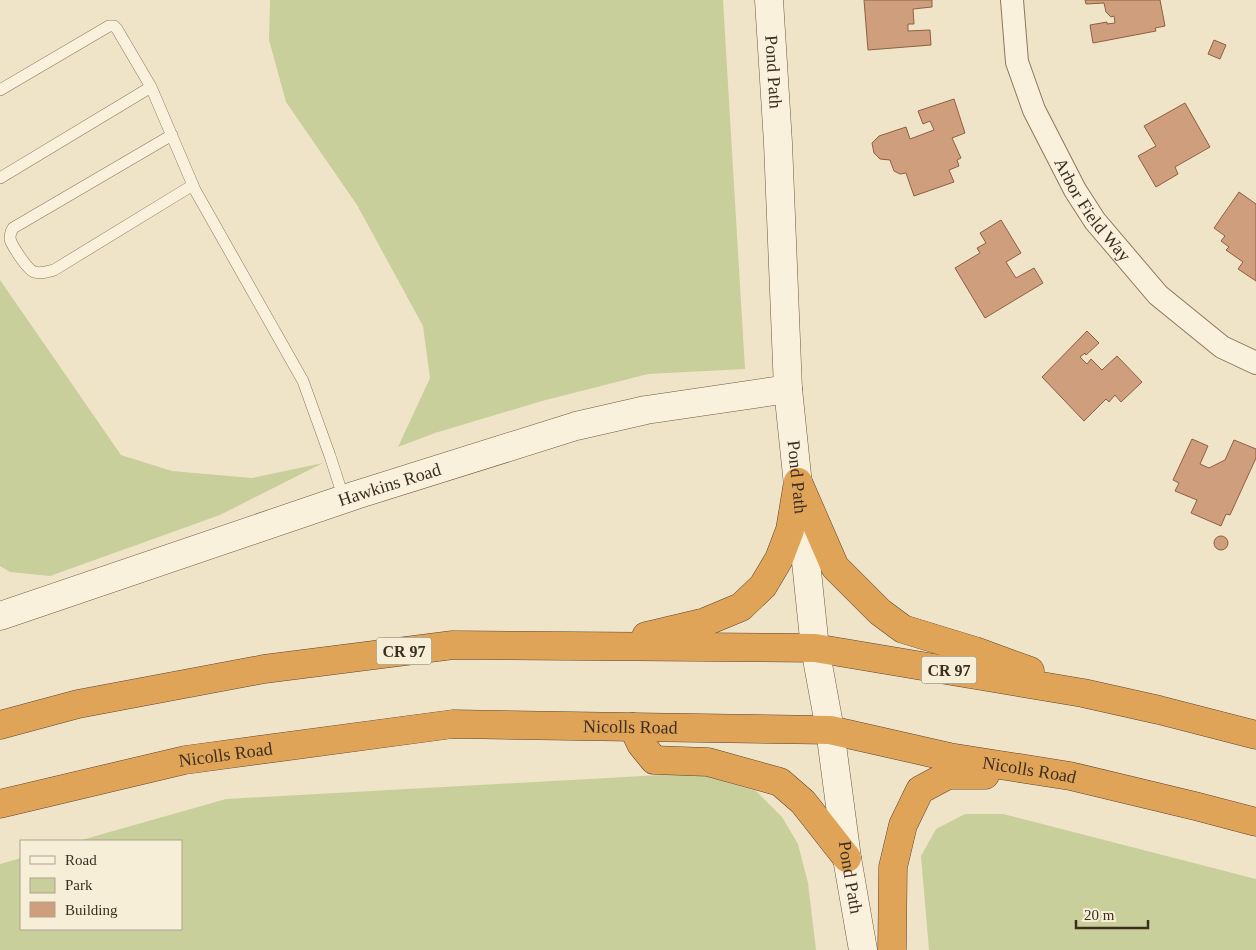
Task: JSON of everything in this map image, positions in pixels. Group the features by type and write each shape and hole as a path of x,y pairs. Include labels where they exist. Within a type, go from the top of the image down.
{"highway":[{"path":"605,646 705,622 741,607 763,586 780,559 790,530 798,482"},
{"path":"798,482 835,567 888,618 903,629 1017,665 1083,694"},
{"name":"CR 97","path":"0,725 78,704 273,668 453,645 605,646 815,648 1083,694 1159,710 1256,735"},
{"name":"Nicolls Road","path":"0,804 185,760 453,724 830,730 949,757 1070,776 1256,822"},
{"path":"633,727 640,744 654,760 708,762 780,782 803,802 847,858"},
{"path":"892,950 892,867 903,825 920,790 948,776 991,774 1070,776"}],"street":[{"name":"Pond Path","path":"769,0 778,143 788,389 815,648 830,730 847,858 863,950"},
{"name":"Arbor Field Way","path":"1012,0 1017,62 1034,110 1075,190 1095,221 1158,296 1222,347 1256,363"},
{"name":"Hawkins Road","path":"0,616 344,499 576,426 646,410 788,389"}],"lane":[{"path":"0,90 109,26 114,26 151,87 193,185 303,381 344,499"},
{"path":"0,178 151,87"},
{"path":"172,135 13,228 10,233 10,241 27,268 34,272 45,273 54,270 193,185"}],"green space":[{"path":"270,0 723,0 745,369 648,374 542,401 435,433 398,447 430,378 423,326 357,205 286,102 269,40"},
{"path":"0,280 121,455 172,471 252,478 323,463 220,515 50,576 10,572 0,566"},
{"path":"696,773 756,791 782,817 798,844 808,883 816,950 0,950 0,864 20,858 20,930 182,930 182,840 82,840 226,799"},
{"path":"965,814 1003,814 1256,879 1256,950 929,950 921,856 936,829"}],"building":[{"path":"864,0 932,0 932,7 913,9 914,24 908,24 908,31 930,30 931,45 868,50"},
{"path":"1085,0 1160,0 1165,26 1155,28 1156,31 1093,43 1090,25 1107,22 1107,24 1115,23 1114,16 1111,17 1106,12 1104,3 1086,4"},
{"path":"1214,40 1226,45 1220,59 1208,54"},
{"path":"954,99 965,133 952,138 961,158 957,160 959,166 949,170 954,182 914,196 906,173 900,174 894,171 890,160 880,159 874,153 872,143 879,136 906,127 910,139 934,130 930,121 923,124 918,111"},
{"path":"1185,103 1210,147 1175,167 1178,174 1156,187 1138,156 1156,146 1144,126"},
{"path":"1239,192 1256,204 1256,281 1238,269 1243,262 1226,250 1229,247 1221,241 1225,236 1214,228"},
{"path":"1001,220 1021,253 1006,262 1016,278 1034,268 1043,283 985,318 955,268 980,253 977,248 986,243 980,233"},
{"path":"1087,331 1099,343 1086,355 1085,353 1080,357 1087,364 1091,359 1102,370 1117,356 1142,382 1121,402 1115,395 1109,402 1106,399 1084,421 1042,377"},
{"path":"1192,439 1208,446 1200,464 1209,468 1225,460 1234,440 1256,449 1256,458 1230,515 1226,514 1221,526 1191,513 1197,500 1175,491 1179,483 1173,480"},
{"path":"1218,536 1224,536 1228,543 1224,550 1218,550 1214,546 1214,540"}]}
